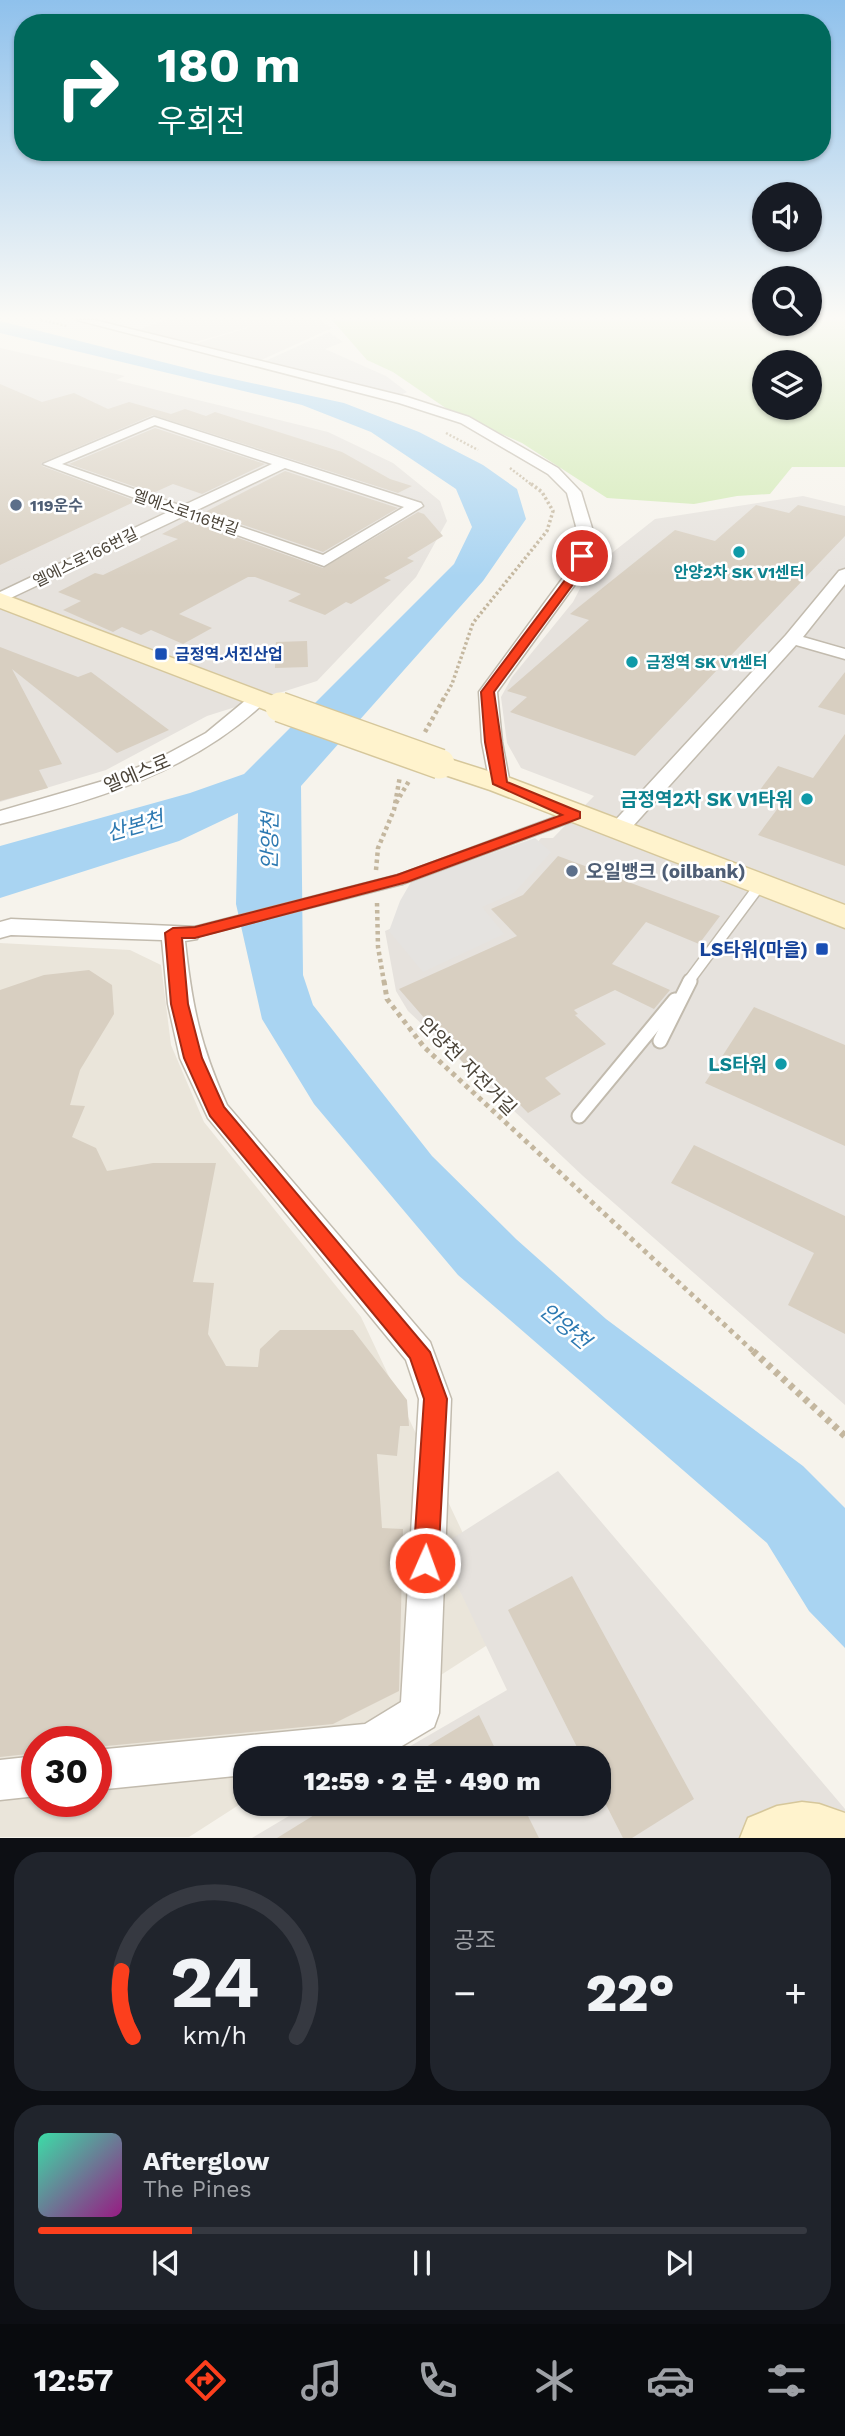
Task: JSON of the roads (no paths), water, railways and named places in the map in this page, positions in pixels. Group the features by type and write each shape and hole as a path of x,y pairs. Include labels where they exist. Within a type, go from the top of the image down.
{"street":[{"path":"421,406 465,420 553,471 574,492 589,541 576,572 488,692 492,742 500,784"},
{"name":"엘에스로116번길","path":"154,421 284,463 416,506 324,561 50,464 154,421"},
{"name":"엘에스로166번길","path":"0,599 284,463"},
{"path":"617,831 792,639 845,574"},
{"path":"0,599 269,703 500,784 845,917"},
{"path":"792,639 845,654"},
{"name":"엘에스로","path":"0,818 91,792 146,772 211,738 269,703"},
{"path":"0,930 11,927 184,933 180,1004 193,1058 217,1111 419,1352 435,1399 420,1713 370,1743 112,1768"},
{"path":"0,1780 21,1778"},
{"path":"768,1838 786,1830 822,1831 836,1838"}],"lane":[{"path":"184,933 402,879 575,815"},
{"path":"579,1116 685,987 760,885"},
{"path":"660,1041 685,987"}],"water":[{"path":"304,406 351,406 419,432 483,465 517,489 526,519 483,581 301,786 303,975 313,1005 432,1156 516,1239 606,1319 803,1466 845,1508 845,1648 809,1611 767,1543 458,1275 314,1104 262,1019 236,904 238,813 179,841 0,898 0,846 190,793 244,774 454,564 472,527 456,489 371,432"}],"place":[{"name":"119운수","path":"16,505"},
{"name":"안양2차 SK V1센터","path":"739,552"},
{"name":"금정역.서진산업","path":"161,654"},
{"name":"금정역 SK V1센터","path":"632,662"},
{"name":"금정역2차 SK V1타워","path":"807,799"},
{"name":"오일뱅크 (oilbank)","path":"572,871"},
{"name":"LS타워(마을)","path":"822,949"},
{"name":"LS타워","path":"781,1064"}],"water label":[{"name":"산본천","path":"135,826"},
{"name":"안양천","path":"270,841"},
{"name":"안양천","path":"565,1326"}]}
